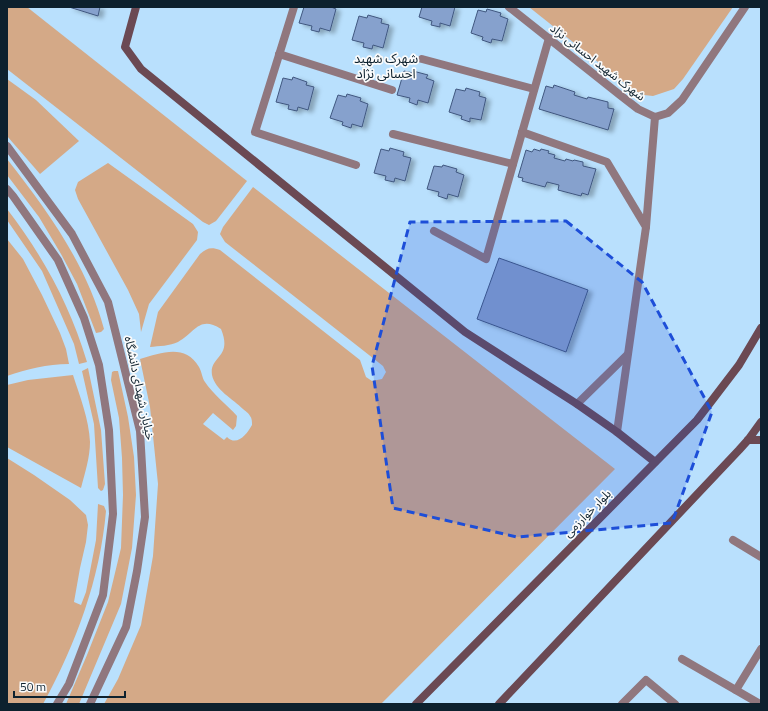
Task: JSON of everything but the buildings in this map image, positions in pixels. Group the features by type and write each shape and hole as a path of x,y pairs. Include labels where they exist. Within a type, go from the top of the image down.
{"main road":[{"path":"136,7 125,47 142,69 465,332 577,404 617,432 655,462"},
{"name":"بلوار خوارزمی","path":"416,704 697,420 739,365 761,328"},
{"path":"499,704 748,440 761,422"},
{"path":"748,440 761,440"}],"street":[{"name":"شهرک شهید احسانی نژاد","path":"509,7 626,100 638,109 655,117"},
{"path":"617,432 646,227 655,117 668,113 682,100 745,7"},
{"path":"291,8 279,54 255,132 356,165"},
{"path":"434,232 486,259 548,38"},
{"path":"279,54 392,90"},
{"path":"422,59 534,89"},
{"path":"522,132 607,162 646,227"},
{"path":"393,134 513,164"},
{"name":"خیابان شهدای دانشگاه","path":"7,146 72,234 108,302 140,431 145,517 137,571 126,627 90,704"},
{"path":"7,189 14,196 58,260 84,318 98,365 109,430 113,514 103,595 69,684 57,704"},
{"path":"577,404 627,355"},
{"path":"733,540 761,557"},
{"path":"736,690 761,649"},
{"path":"682,659 760,704"},
{"path":"622,704 646,680 675,704"}],"highlighted area":[{"path":"566,221 642,282 712,412 672,523 517,537 393,508 372,366 410,222"}],"shaded area":[{"path":"7,7 27,7 247,181 216,221 209,225 203,222 7,69"},
{"path":"529,7 733,7 683,79 674,89 653,96 644,95 633,90"},
{"path":"7,79 36,100 79,141 40,174 7,136"},
{"path":"7,159 51,218 76,261 97,305 104,329 101,332 96,333 77,284 39,217 7,175"},
{"path":"108,163 193,224 198,232 197,240 149,304 141,332 139,314 128,290 78,199 75,190 78,182"},
{"path":"253,187 615,469 381,704 104,704 118,679 141,625 153,556 158,484 150,407 140,359 156,354 172,352 180,352 187,355 199,367 208,386 237,416 236,426 233,430 213,413 203,424 224,440 227,437 234,441 245,435 252,425 252,419 249,414 220,390 212,375 214,364 223,351 224,346 224,339 221,329 214,325 202,325 178,342 150,347 158,312 200,254 209,249 220,250 360,360 366,377 372,381 382,379 386,372 383,366 225,242 220,234 223,227"},
{"path":"7,209 44,263 64,301 87,362 79,364 74,344 42,271 7,220"},
{"path":"7,239 23,259 42,295 60,333 66,349 69,364 37,367 7,376"},
{"path":"88,368 101,430 105,484 103,490 101,491 98,488 94,424 82,371"},
{"path":"118,371 128,417 134,457 136,495 132,548 121,604 79,704 66,704 108,602 121,548 123,495 122,458 119,418 111,380 112,372"},
{"path":"73,375 86,416 90,442 88,459 81,488 7,447 7,385 28,380"},
{"path":"7,458 70,500 86,515 88,525 86,542 74,602 81,605 86,592 96,540 98,504 104,506 106,511 98,561 85,610 66,658 43,704 7,704"}],"district":[{"name":"شهرک شهید احسانی نژاد","path":"386,66"}]}
